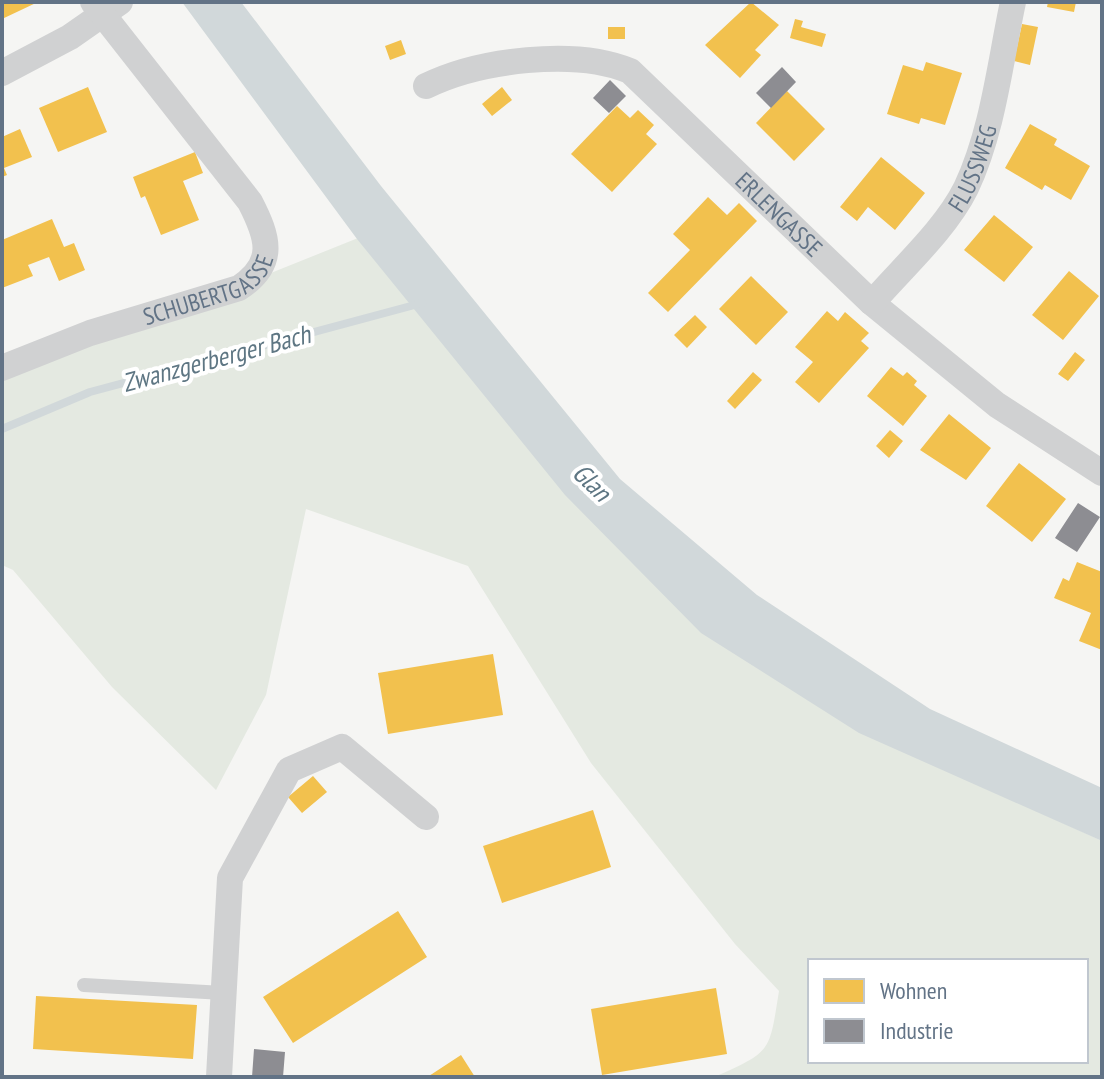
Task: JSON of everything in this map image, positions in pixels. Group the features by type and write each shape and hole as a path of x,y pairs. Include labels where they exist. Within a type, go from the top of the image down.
{"street":[{"name":"FLUSSWEG","path":"872,303 954,208 965,189 987,126 1013,2"},
{"path":"2,73 70,37 104,7"},
{"name":"SCHUBERTGASSE","path":"2,368 90,333 239,288 257,276 264,260 264,230 250,202 104,7"},
{"name":"ERLENGASSE","path":"426,86 474,68 549,60 590,60 630,71 872,303 997,405 1102,473"},
{"path":"219,1077 230,878 289,770 342,747 426,817"}],"lane":[{"path":"84,985 223,993"}],"shaded area":[{"path":"368,234 506,396 909,752 1102,841 1102,1077 715,1077 748,1061 765,1048 773,1027 779,991 735,944 591,763 468,566 306,509 266,695 216,790 112,687 13,570 2,565 2,381"}],"water":[{"name":"Glan","path":"182,2 241,2 381,186 620,479 757,595 930,709 1102,788 1102,841 859,733 701,633 565,495 357,239"}],"building: Wohnen":[{"path":"2,2 38,2 2,19"},
{"path":"751,2 779,25 755,50 761,55 740,78 705,45"},
{"path":"1048,2 1076,2 1074,12 1047,7"},
{"path":"795,19 803,21 801,27 826,34 822,47 790,38"},
{"path":"1022,24 1038,27 1030,65 1014,61"},
{"path":"608,27 625,27 625,39 608,39"},
{"path":"401,40 406,54 390,60 385,46"},
{"path":"926,62 962,73 945,125 921,118 919,124 887,114 903,65 923,71"},
{"path":"88,87 107,132 58,152 39,108"},
{"path":"502,87 512,100 492,116 482,104"},
{"path":"787,91 825,129 794,161 756,123"},
{"path":"617,106 630,118 638,110 654,125 646,134 657,144 612,192 571,154"},
{"path":"1030,124 1057,139 1054,145 1090,166 1071,200 1045,185 1042,190 1005,168"},
{"path":"20,129 32,157 4,168 7,175 2,177 2,137"},
{"path":"195,152 203,173 183,181 199,220 161,235 145,196 141,198 133,177"},
{"path":"881,157 925,193 895,230 868,207 857,221 840,207"},
{"path":"708,197 727,215 739,203 757,221 668,312 648,293 690,250 673,234"},
{"path":"994,215 1033,247 1004,282 964,250"},
{"path":"52,219 64,247 74,243 85,270 59,281 49,257 28,265 33,276 2,288 2,240"},
{"path":"1069,271 1099,296 1063,340 1032,315"},
{"path":"751,276 788,312 756,345 719,309"},
{"path":"827,311 838,321 845,312 869,333 861,341 869,348 819,403 795,382 813,362 795,347"},
{"path":"695,315 707,327 687,348 674,335"},
{"path":"1075,352 1085,360 1068,381 1058,374"},
{"path":"891,367 903,376 907,372 917,381 914,385 927,396 903,426 867,396"},
{"path":"753,372 762,380 735,409 727,401"},
{"path":"949,414 991,448 966,480 920,450"},
{"path":"890,430 903,441 889,458 876,446"},
{"path":"1019,463 1066,499 1032,542 986,506"},
{"path":"1077,562 1102,572 1102,650 1079,641 1091,613 1054,598 1063,578 1069,581"},
{"path":"493,654 503,715 388,734 378,673"},
{"path":"313,776 327,792 302,813 288,797"},
{"path":"593,810 611,867 502,903 483,846"},
{"path":"398,911 427,957 293,1043 263,997"},
{"path":"716,988 727,1054 602,1075 591,1009"},
{"path":"36,996 197,1005 193,1059 33,1049"},
{"path":"461,1055 475,1077 427,1077 432,1074"}],"building: Industrie":[{"path":"782,67 796,82 771,108 756,93"},
{"path":"610,80 626,96 609,113 593,98"},
{"path":"1078,503 1100,517 1077,552 1055,538"},
{"path":"254,1049 285,1052 283,1077 252,1077"}],"waterway":[{"name":"Zwanzgerberger Bach","path":"2,429 90,392 422,303"}]}
